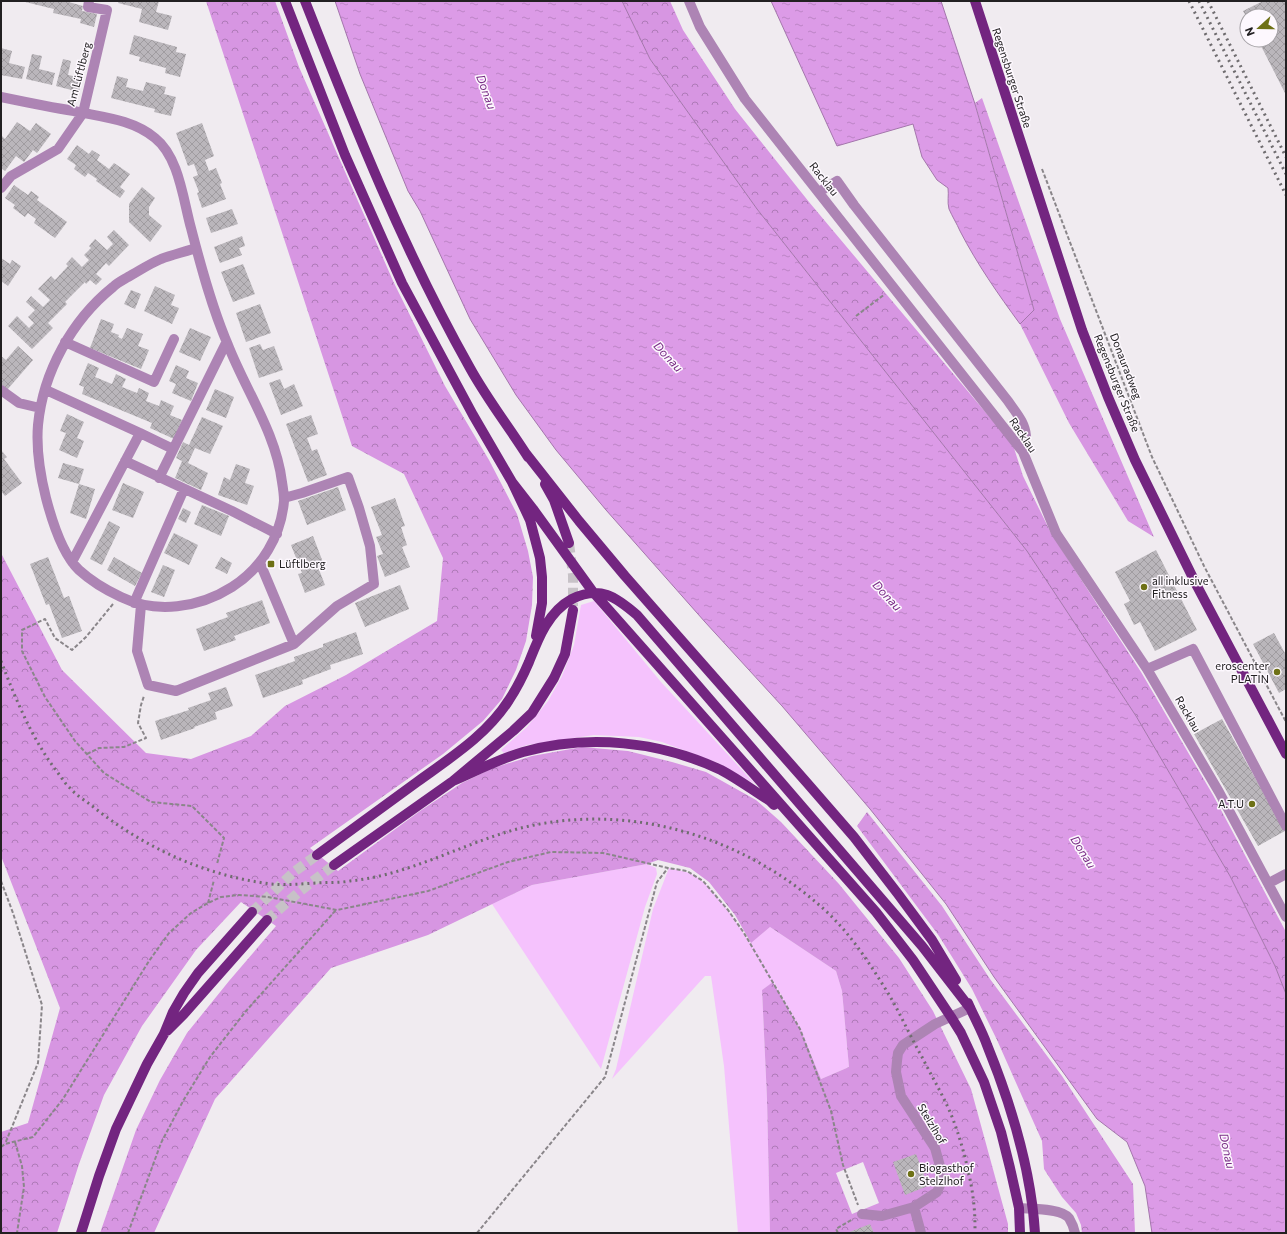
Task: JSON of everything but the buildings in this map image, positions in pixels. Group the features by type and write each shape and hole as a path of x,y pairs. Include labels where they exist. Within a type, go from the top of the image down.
{"main road":[{"path":"284,1 345,155 402,282 469,408 512,482 530,520 540,558 542,577 542,603 535,644"},
{"path":"305,1 364,149 410,252 441,315 471,370 554,500 569,543"},
{"name":"Regensburger Straße","path":"975,1 1082,330 1108,397 1135,460 1197,586 1283,741 1286,754"},
{"path":"524,451 624,576 854,837 932,940 964,993 987,1044 1012,1113 1034,1209 1035,1233"},
{"path":"512,482 593,592 876,912 913,960 961,1033 984,1082 1001,1132 1019,1208 1020,1233"},
{"path":"317,855 474,740 509,701 521,681 535,644 546,624 554,614 562,606 572,600 593,592 605,594 614,597 637,614 922,946 970,1008"},
{"path":"334,865 453,781 513,731 532,713 554,678 565,654 573,610"},
{"path":"453,781 523,752 581,742 616,742 638,745 666,750 694,759 722,771 770,801 810,838"},
{"path":"81,1233 116,1129 147,1064 164,1034 173,1012 198,973 252,912"},
{"path":"164,1034 184,1014 267,920"}],"street":[{"name":"Am Lüftlberg","path":"1,97 83,113 107,10 88,7 89,1"},
{"name":"Racklau","path":"689,1 700,27 745,99 1023,452 1056,533 1148,669 1219,792 1286,917"},
{"path":"1,188 11,176 58,149 83,113 103,116 136,126 156,138 166,150 175,166 209,295 226,343 261,414 280,463 284,498 277,534 260,563 243,580 214,598 196,604 164,607 137,604 110,591 86,576 72,562 65,551 48,507 43,485 38,452 40,408 49,378 65,342 75,327 94,305 114,286 161,259 196,248"},
{"path":"819,192 837,181 854,205 1020,418 1025,427 1026,436 1018,445"},
{"path":"65,342 154,382 174,339"},
{"path":"159,478 226,343"},
{"path":"1,390 19,403 40,408"},
{"path":"46,390 140,432 173,449"},
{"path":"72,562 140,432"},
{"path":"125,461 277,534"},
{"path":"184,489 137,604 137,651 148,685 176,691 294,644 337,606 374,584 370,546 348,477 284,498"},
{"path":"260,563 294,644"},
{"path":"1148,669 1194,649 1286,826"},
{"path":"1269,883 1286,874"},
{"path":"951,1017 970,1008"},
{"name":"Stelzlhof","path":"862,1214 882,1216 914,1207 937,1192 941,1183 940,1166 935,1148 901,1096 896,1072 898,1053 903,1045 935,1024 951,1017"},
{"path":"914,1207 921,1233"},
{"path":"1019,1208 1060,1213 1068,1217 1075,1233"}],"path":[{"name":"Donauradweg","path":"1040,164 1152,457 1204,566 1286,722"},
{"path":"856,316 874,302"},
{"path":"120,596 72,650 55,638 45,619 22,630 22,651 45,697 76,741 104,773 152,802 192,806 224,838 217,864"},
{"path":"87,754 99,748 124,747 146,738 138,723 141,705 148,685"},
{"path":"1,1147 5,1144 33,1137 63,1099 149,961 169,933 191,913 208,903 221,897 239,895 268,897 337,910 428,891 508,862 551,852 602,853 687,871 703,881 728,910 744,934 800,1029 831,1111 843,1165 862,1214 836,1229 838,1233"},
{"path":"477,1233 605,1077 657,882 668,868"},
{"path":"208,903 214,880"},
{"path":"1,882 13,913 42,1005 38,1063 5,1144"},
{"path":"128,1233 161,1143 183,1101 210,1057 246,1012 337,910"},
{"path":"15,1142 22,1166 24,1187 17,1233"}],"shaded area":[{"path":"594,601 661,682 755,784 718,763 662,742 639,737 594,735 527,745 504,753 501,750 527,727 548,701 562,676 574,645 581,605"},
{"path":"647,864 656,868 657,874 645,907 601,1069 492,904 532,885"},
{"path":"669,868 689,873 703,882 725,907 750,943 770,927 836,971 842,991 849,1067 821,1079 801,1031 774,982 762,990 767,1099 770,1233 738,1233 724,1066 711,976 705,976 612,1079 616,1069 653,909"}],"green space":[{"path":"206,1 275,1 299,67 394,283 445,386 489,460 517,514 528,551 533,577 532,605 526,641 516,670 502,699 483,721 443,754 310,848 338,871 420,811 462,783 493,768 532,756 582,747 628,751 706,772 756,800 781,822 839,884 899,958 933,1011 971,1089 1008,1224 1008,1233 770,1233 767,1099 762,990 773,982 801,1031 821,1079 849,1067 842,991 836,971 770,927 751,943 735,915 709,882 690,868 658,860 647,864 532,885 428,935 331,968 215,1099 154,1233 100,1233 136,1130 160,1080 187,1033 276,926 241,902 196,950 142,1026 104,1095 79,1164 57,1233 1,1233 1,1132 28,1123 60,1008 1,856 1,553 62,670 146,753 191,759 251,736 285,706 346,675 437,621 443,558 404,474 352,446","holes":["863,1162 879,1203 852,1214 836,1173"]},
{"path":"622,1 670,1 683,30 735,109 809,202 1013,445 1023,476 1051,533 1141,672 1213,795 1286,932 1286,994 1275,966 1230,876 1136,716 1027,551 757,209 650,59"},
{"path":"982,98 1060,319 1154,537 1128,521 1069,423 1020,324 1034,310 975,103"},
{"path":"867,812 942,906 990,979 1062,1076 1133,1184 1135,1233 1082,1233 1081,1225 1076,1213 1062,1197 1044,1169 1042,1141 997,1040 972,989 939,936 857,826"}],"water":[{"name":"Donau","path":"335,1 622,1 650,59 757,209 1027,551 1136,716 1230,876 1275,966 1286,994 1286,1233 1152,1233 1145,1186 1127,1142 1097,1119 994,977 946,904 870,809 782,706 606,510 556,450 516,395 470,319 420,211 408,191 360,74"},
{"path":"771,1 941,1 975,104 1034,310 1020,324 988,279 960,231 949,209 948,188 937,180 922,157 913,124 837,146"}],"tunnel":[{"path":"569,543 573,575 573,606"},
{"path":"252,912 294,872 317,855"},
{"path":"267,920 299,892 334,865"}],"railway":[{"path":"1189,1 1286,195"},
{"path":"1199,1 1286,174"},
{"path":"1208,1 1286,157"},
{"path":"1,661 32,733 40,747 72,791 130,833 151,845 172,856 217,873 240,879 277,884 346,882 372,878 415,866 499,834 521,828 562,821 604,819 645,823 685,832 724,846 761,864 796,886 837,922 860,951 897,1008 954,1122 969,1175 974,1209 975,1233"}],"place":[{"name":"Lüftlberg","path":"271,564"},
{"name":"all inklusive Fitness","path":"1144,587"},
{"name":"eroscenter PLATIN","path":"1277,672"},
{"name":"A.T.U","path":"1252,804"},
{"name":"Biogasthof Stelzlhof","path":"911,1174"}]}
